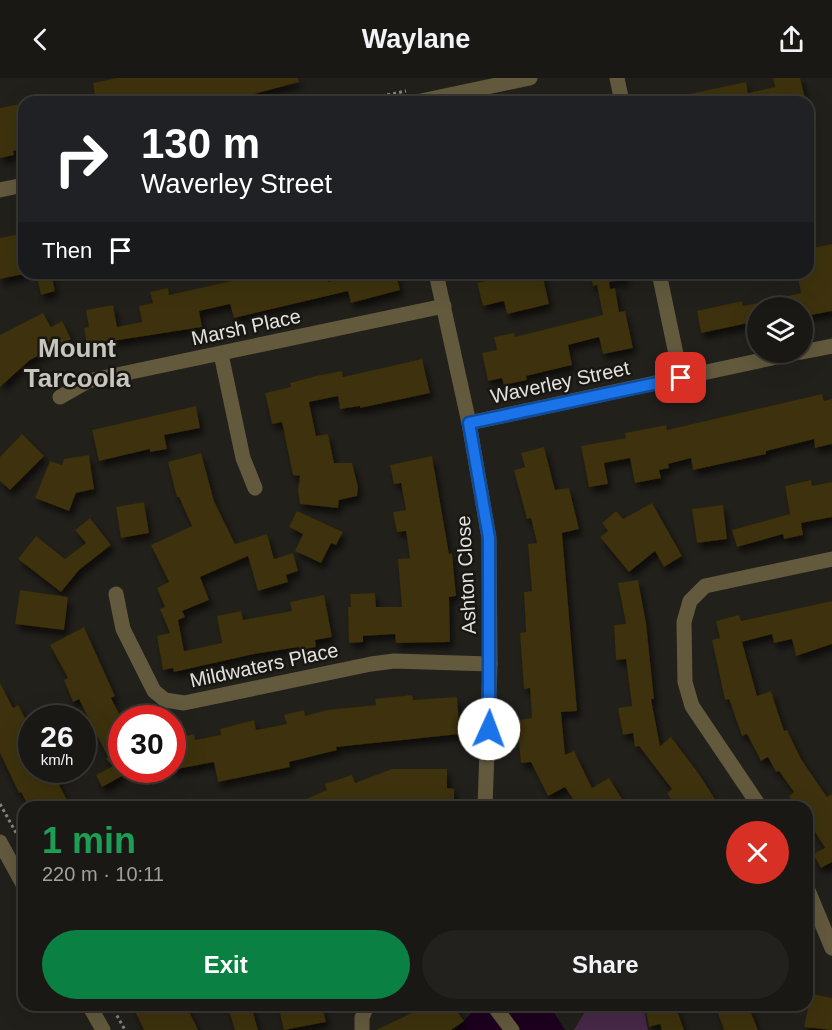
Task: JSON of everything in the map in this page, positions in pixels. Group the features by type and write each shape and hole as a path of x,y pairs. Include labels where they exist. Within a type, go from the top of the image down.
{"street":[{"path":"444,96 530,78"},
{"path":"617,78 621,96"},
{"path":"0,190 18,186"},
{"name":"Ashton Close","path":"437,279 469,423 489,538 490,664 485,801"},
{"path":"659,279 681,378"},
{"name":"Marsh Place","path":"60,397 88,381 444,306"},
{"name":"Waverley Street","path":"813,350 832,346"},
{"path":"220,354 243,458 255,488"},
{"name":"Waverley Street","path":"469,423 750,363"},
{"path":"756,801 692,706 685,682 684,622 690,601 705,586 832,559"},
{"name":"Mildwaters Place","path":"116,594 123,629 154,691 165,700 184,703 382,662 490,664"},
{"path":"0,842 18,875"},
{"path":"813,902 832,948"},
{"path":"92,1011 103,1030"},
{"path":"362,1030 365,1011"},
{"path":"498,1011 512,1030"}],"path":[{"path":"0,804 18,836"},
{"path":"114,1011 124,1030"}],"shaded area":[{"path":"473,1011 553,1011 565,1030 456,1030"},
{"path":"585,1011 644,1011 648,1030 574,1030"}],"building":[{"path":"118,78 298,78 299,82 247,96 95,96 93,83"},
{"path":"773,78 800,78 804,96 680,96 746,82 748,93 775,87"},
{"path":"18,104 18,150 13,151 14,155 0,158 0,108"},
{"path":"18,234 18,275 0,279 0,238"},
{"path":"832,244 832,311 813,315 813,297 783,297 801,293 798,279 814,279 814,248"},
{"path":"37,279 52,279 55,291 41,295"},
{"path":"240,279 327,279 328,282 339,279 397,279 400,290 351,303 348,291 234,318 230,304 199,311 202,327 87,345 84,328 89,327 86,310 113,305 117,327 142,322 139,306 153,303 150,292 168,288 169,295"},
{"path":"495,279 543,279 549,304 507,314 504,301 483,306 477,283"},
{"path":"591,279 627,279 609,282 610,289 615,288 619,312 625,311 633,348 603,354 599,337 568,345 572,365 526,376 527,380 504,385 502,378 488,381 482,353 497,350 494,337 514,333 515,337 603,315 597,285 593,286"},
{"path":"742,301 743,306 747,305 747,323 701,333 697,311"},
{"path":"43,313 51,327 62,321 71,339 30,360 0,387 0,335"},
{"path":"422,359 430,393 360,408 360,406 340,409 338,396 309,402 316,436 328,434 334,463 352,463 358,487 357,496 339,500 338,508 300,504 298,491 300,476 293,475 282,422 272,424 265,393 291,387 290,383 316,376 342,371 343,377"},
{"path":"822,394 824,401 832,399 832,444 815,448 814,439 766,451 766,454 693,470 691,458 668,464 669,468 659,470 661,478 635,483 630,458 604,463 608,484 589,487 581,446 626,438 625,433 666,425 667,430"},
{"path":"196,406 200,428 164,435 167,449 150,452 150,449 99,461 92,430"},
{"path":"22,434 44,456 10,490 0,481 0,457"},
{"path":"544,447 555,490 569,488 579,529 562,533 577,711 561,712 565,755 574,751 592,788 609,778 623,801 574,801 565,787 548,796 531,762 521,763 517,720 532,718 530,688 524,689 520,633 526,632 524,592 532,591 528,544 537,543 531,518 527,519 514,470 525,467 521,453"},
{"path":"201,453 214,501 235,544 267,534 274,559 293,553 298,571 286,575 288,582 258,591 248,556 200,577 209,600 182,611 185,617 178,620 184,651 222,643 217,616 241,611 243,620 292,611 290,602 324,595 332,637 315,640 316,647 299,650 299,647 254,654 174,672 173,668 163,670 157,636 170,633 160,609 165,607 157,588 169,582 151,545 192,526 177,497 168,462"},
{"path":"89,455 94,489 76,493 69,511 35,498 50,461 62,465 64,459"},
{"path":"432,456 449,554 452,553 456,596 449,597 450,642 396,643 395,634 363,636 363,642 349,643 350,594 375,593 376,607 402,607 398,559 410,558 406,531 397,532 393,512 406,510 401,483 394,484 390,465"},
{"path":"811,480 812,486 832,482 832,517 801,523 803,535 784,539 783,534 737,547 732,530 790,514 785,486"},
{"path":"144,502 149,533 121,538 116,507"},
{"path":"652,503 682,556 664,567 655,551 629,572 600,537 608,531 602,523 616,511 623,519"},
{"path":"723,505 727,539 697,543 692,509"},
{"path":"297,511 343,532 336,545 331,543 321,563 295,551 303,534 289,527"},
{"path":"90,518 111,545 79,570 61,592 18,559 36,536 65,559 86,543 75,530"},
{"path":"638,580 646,623 654,699 651,699 660,746 671,737 716,801 672,801 667,793 672,789 639,746 635,747 633,733 623,735 618,708 632,706 626,659 616,660 614,625 626,624 618,583"},
{"path":"20,590 68,597 64,630 15,624"},
{"path":"832,601 832,644 796,656 792,639 774,643 772,634 742,642 757,696 771,691 784,731 787,730 801,759 827,797 832,794 832,862 821,868 813,854 825,848 813,829 813,801 792,801 789,796 794,792 779,771 776,772 768,757 761,761 747,734 742,736 729,699 725,700 712,640 720,638 716,621 739,615 741,621"},
{"path":"84,627 115,696 111,698 115,705 108,705 108,757 96,733 96,705 82,705 79,699 73,702 64,680 68,678 50,645"},
{"path":"0,683 13,708 18,705 18,783 58,783 68,801 26,801 21,792 19,793 0,753"},
{"path":"412,695 413,700 457,697 460,734 336,747 337,750 289,762 290,767 218,782 214,762 186,767 186,736 194,734 195,740 221,735 220,729 254,720 256,730 287,724 284,715 304,710 305,716 327,710 376,705 375,699"},
{"path":"108,769 109,783 102,787 96,775"},
{"path":"392,769 447,769 447,788 454,789 454,801 301,801 327,790 325,784 352,775 355,783"},
{"path":"813,994 832,998 832,1030 804,1027 807,1011 813,1011"},
{"path":"135,1011 189,1011 198,1030 144,1030"},
{"path":"229,1011 253,1011 258,1030 235,1030"},
{"path":"279,1011 323,1011 326,1022 284,1030"},
{"path":"416,1011 457,1011 464,1021 451,1030 376,1030"},
{"path":"646,1011 677,1011 684,1030 662,1030 660,1024 649,1027"},
{"path":"717,1011 750,1011 758,1030 724,1030"}],"district":[{"name":"Mount Tarcoola","path":"77,363"}],"route":[{"path":"489,729 489,538 469,423 681,378"}]}
